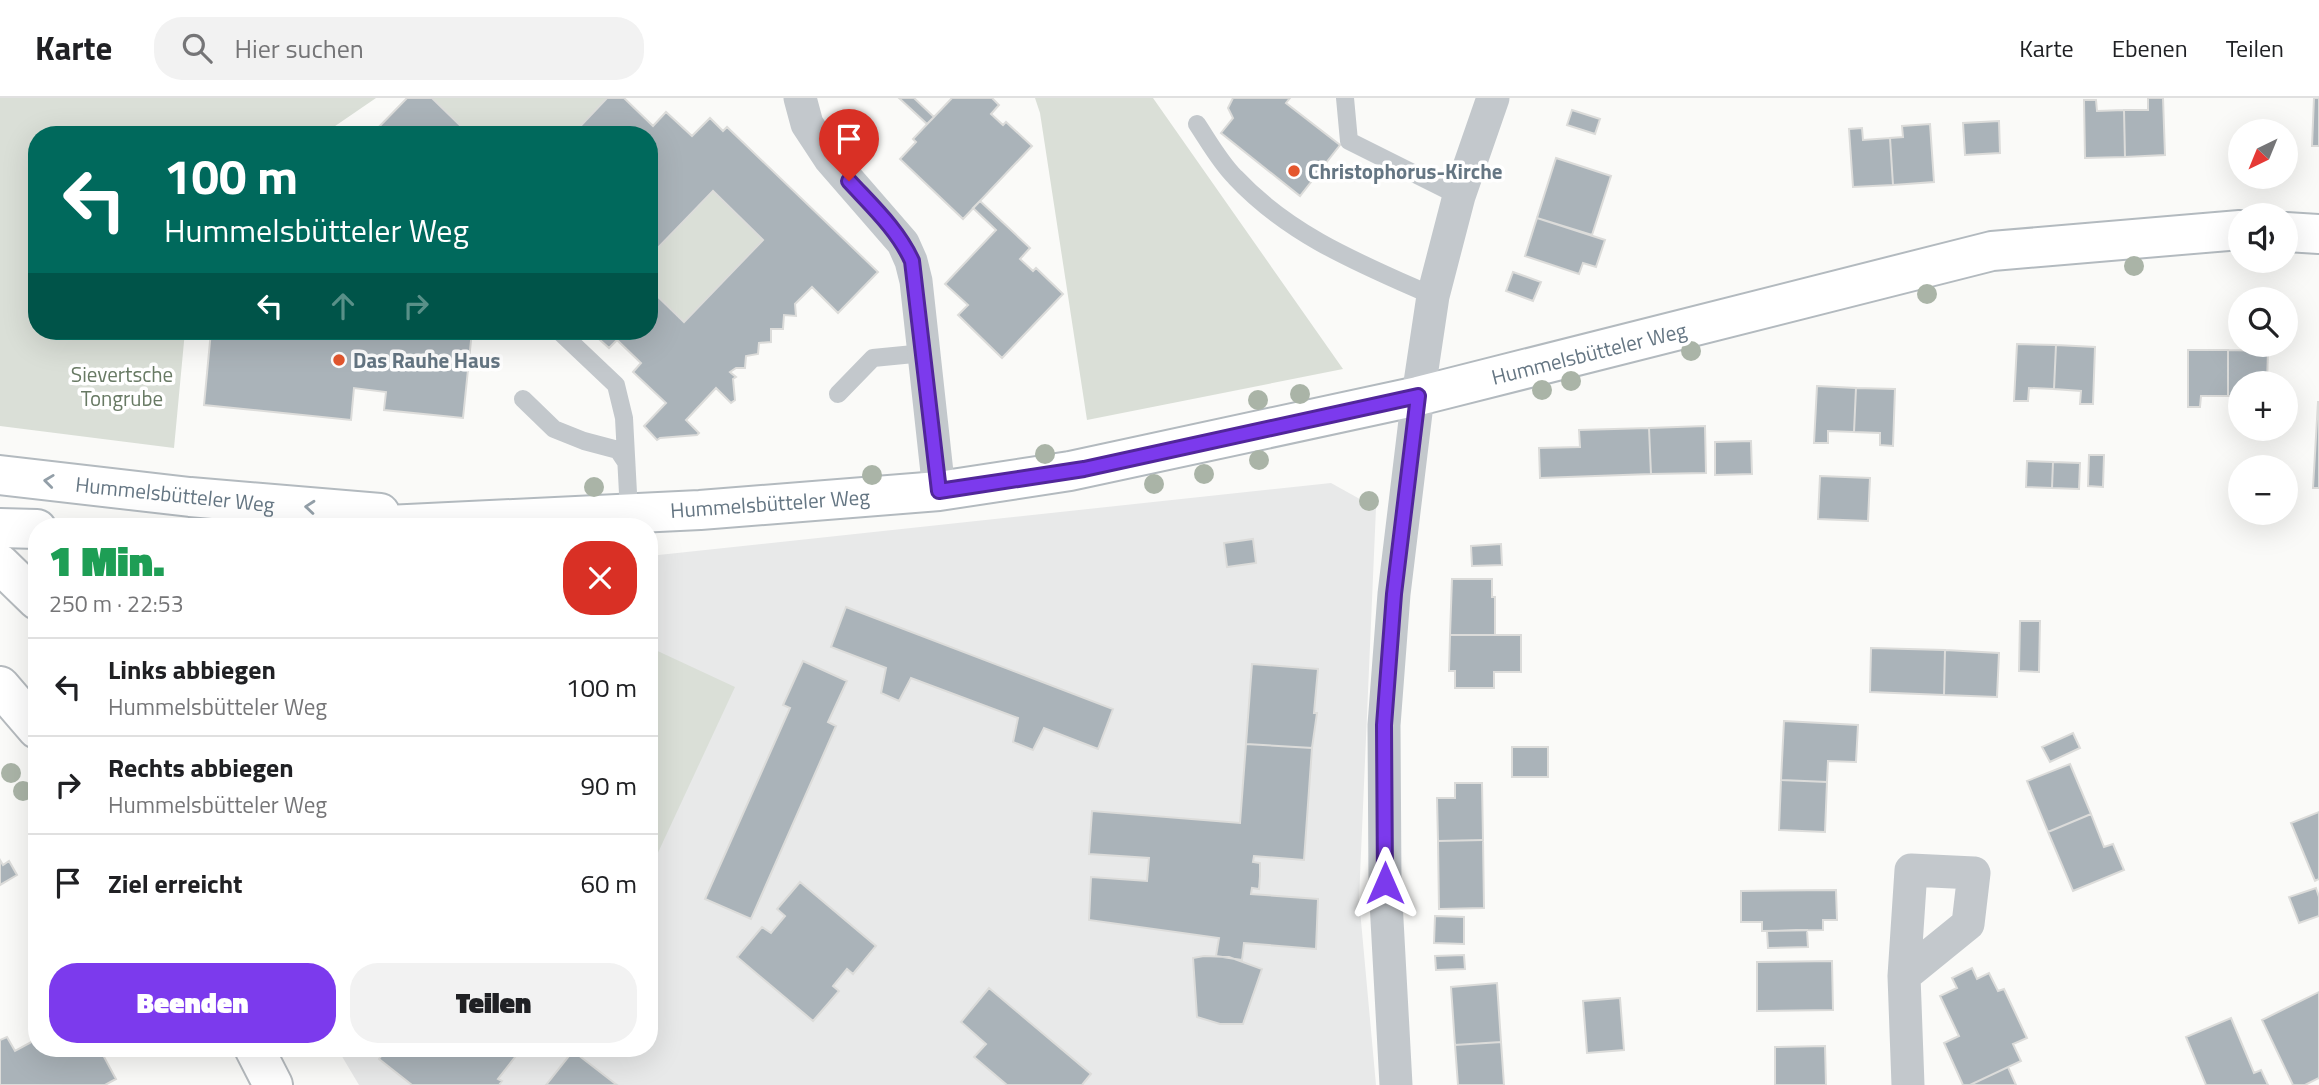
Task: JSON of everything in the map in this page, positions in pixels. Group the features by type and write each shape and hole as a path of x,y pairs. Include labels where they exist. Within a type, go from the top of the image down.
{"street":[{"path":"800,98 807,124 830,159 903,243 912,261 939,491"},
{"path":"1396,1085 1385,883 1384,725 1394,594 1433,296 1459,196 1493,98"},
{"name":"Hummelsbütteler Weg","path":"527,518 699,510 939,491 1084,469 1418,396 1992,251 2228,231"},
{"path":"2298,233 2319,234"},
{"name":"Hummelsbütteler Weg","path":"0,475 190,497 440,518"},
{"path":"0,528 28,529"},
{"path":"0,564 28,591"},
{"path":"0,686 28,719"},
{"path":"1904,976 1908,1085"},
{"path":"259,1057 273,1085"}],"lane":[{"path":"1345,98 1349,141 1459,196"},
{"path":"1197,124 1234,176 1283,222 1345,258 1433,296"},
{"path":"568,340 616,385 624,418 629,512"},
{"path":"838,394 873,358 924,353"},
{"path":"523,399 554,429 618,450 626,462"}],"shaded area":[{"path":"1331,483 1376,508 1359,899 1376,1085 359,1085 342,1057 658,1057 658,555"}],"green space":[{"name":"Sievertsche Tongrube","path":"0,98 376,98 335,126 28,126 28,340 184,340 174,448 0,426"},
{"path":"432,98 607,98 581,126 461,126"},
{"path":"1035,98 1153,98 1343,369 1087,420 1040,113"},
{"path":"713,191 763,240 684,322 658,297 658,248"},
{"path":"658,651 735,687 658,853"}],"building":[{"path":"407,98 432,98 461,126 380,126"},
{"path":"607,98 624,98 653,126 581,126"},
{"path":"899,98 914,98 934,117 927,124"},
{"path":"952,98 992,98 999,105 991,114 1003,125 1006,122 1032,146 963,219 900,159 916,142 913,139"},
{"name":"Christophorus-Kirche","path":"1233,98 1290,98 1286,103 1340,145 1300,196 1221,133 1233,118 1228,108"},
{"path":"2148,98 2163,98 2165,155 2125,157 2124,110 2148,110"},
{"path":"2314,98 2319,98 2319,146 2312,146"},
{"path":"2084,100 2096,100 2097,111 2124,110 2125,157 2085,158"},
{"path":"1572,110 1600,119 1595,134 1567,125"},
{"path":"666,112 692,136 710,118 723,131 727,127 878,272 838,313 812,287 795,304 796,316 784,315 783,329 771,329 771,342 759,343 758,354 746,356 745,368 736,368 730,372 736,377 733,379 735,400 731,403 716,388 686,420 699,433 697,435 657,440 644,426 666,403 633,372 641,363 617,340 658,340 658,297 684,322 763,240 713,191 658,248 658,126 653,126"},
{"path":"1999,121 2000,153 1965,155 1963,123"},
{"path":"1930,124 1934,182 1893,185 1890,138 1903,137 1902,126"},
{"path":"1862,128 1863,140 1890,138 1893,185 1853,187 1849,129"},
{"path":"1556,158 1611,176 1592,235 1537,218"},
{"path":"980,201 1030,248 1020,259 1033,271 1036,268 1063,294 1002,358 958,315 968,305 945,284 996,230 973,208"},
{"path":"1537,218 1605,240 1596,267 1583,263 1579,274 1525,256"},
{"path":"1513,272 1541,282 1533,301 1506,291"},
{"name":"Das Rauhe Haus","path":"210,340 471,340 463,418 384,410 386,392 354,388 351,420 204,405"},
{"path":"600,340 617,340 609,348"},
{"path":"2017,344 2056,345 2054,389 2029,388 2028,401 2014,401"},
{"path":"2056,345 2095,347 2093,404 2080,404 2081,391 2054,389"},
{"path":"2188,350 2228,350 2228,396 2201,396 2200,407 2188,407"},
{"path":"2228,357 2268,357 2267,371 2228,371"},
{"path":"1817,386 1856,388 1854,432 1828,431 1828,443 1814,443"},
{"path":"1856,388 1895,389 1893,446 1880,445 1880,433 1854,432"},
{"path":"2318,402 2319,488 2313,488"},
{"path":"1705,426 1706,473 1651,474 1649,428"},
{"path":"1649,428 1651,474 1540,478 1539,448 1580,447 1579,430"},
{"path":"1751,441 1752,474 1715,475 1715,442"},
{"path":"2089,455 2104,455 2103,487 2088,486"},
{"path":"2027,461 2053,462 2052,488 2026,487"},
{"path":"2053,462 2080,463 2079,489 2052,488"},
{"path":"1820,476 1870,478 1868,521 1818,519"},
{"path":"1253,539 1256,563 1227,567 1224,543"},
{"path":"1501,544 1502,565 1472,566 1471,546"},
{"path":"1452,579 1492,579 1495,635 1450,635"},
{"path":"846,607 1113,709 1098,749 1044,728 1033,750 1013,742 1018,718 911,678 899,701 881,693 886,668 831,647"},
{"path":"2020,621 2040,621 2039,672 2019,671"},
{"path":"1450,635 1521,635 1521,672 1494,672 1494,688 1455,688 1455,671 1449,671"},
{"path":"1871,648 1945,650 1944,695 1870,692"},
{"path":"1945,650 1999,653 1997,697 1944,695"},
{"path":"803,661 847,681 828,722 836,726 751,919 705,899 790,708 783,705"},
{"path":"1252,664 1318,669 1314,713 1317,713 1312,748 1246,744"},
{"path":"1784,721 1858,725 1856,762 1828,761 1827,782 1781,780"},
{"path":"2073,733 2080,748 2050,762 2042,747"},
{"path":"1246,744 1312,748 1304,860 1254,856 1253,862 1260,863 1259,889 1252,888 1251,894 1318,899 1316,949 1244,943 1242,960 1216,956 1219,938 1089,920 1091,877 1147,881 1149,858 1089,854 1092,811 1240,823"},
{"path":"1512,747 1548,747 1548,777 1512,777"},
{"path":"2070,764 2091,814 2048,832 2027,781"},
{"path":"1781,780 1827,782 1825,832 1779,830"},
{"path":"1455,783 1482,783 1483,840 1438,841 1437,798 1455,798"},
{"path":"2319,812 2319,879 2315,881 2291,823"},
{"path":"2091,814 2104,847 2113,844 2124,870 2073,891 2048,832"},
{"path":"1483,840 1484,908 1439,909 1438,841"},
{"path":"0,860 3,865 9,861 17,875 0,885"},
{"path":"800,882 876,946 853,974 847,969 833,986 839,991 813,1021 737,957 762,927 771,933 785,916 777,909"},
{"path":"2316,888 2319,916 2299,923 2289,897"},
{"path":"1836,890 1837,920 1823,920 1823,930 1762,931 1762,922 1741,922 1741,891"},
{"path":"1435,916 1464,917 1464,944 1434,943"},
{"path":"1807,930 1808,947 1768,948 1767,931"},
{"path":"1464,955 1465,969 1436,970 1435,956"},
{"path":"1229,957 1262,969 1243,1024 1220,1024 1197,1017 1193,958"},
{"path":"1832,961 1833,1010 1757,1011 1757,962"},
{"path":"1972,968 1977,979 1989,973 1998,991 2004,989 2027,1038 2013,1044 2021,1061 1970,1085 1963,1085 1944,1043 1959,1036 1940,996 1957,988 1952,978"},
{"path":"1497,983 1501,1042 1455,1045 1451,987"},
{"path":"989,988 1091,1074 1082,1085 1007,1085 974,1057 986,1044 961,1022"},
{"path":"2319,992 2319,1078 2305,1085 2293,1085 2262,1020"},
{"path":"1620,998 1624,1050 1587,1053 1583,1001"},
{"path":"2231,1018 2254,1073 2261,1070 2268,1085 2206,1085 2186,1037"},
{"path":"7,1037 15,1051 28,1044 28,1057 104,1057 116,1079 105,1085 0,1085 0,1040"},
{"path":"1501,1042 1504,1085 1458,1085 1455,1045"},
{"path":"1825,1046 1826,1085 1775,1085 1775,1047"},
{"path":"515,1057 498,1079 502,1081 499,1085 412,1085 379,1059"},
{"path":"568,1057 581,1057 617,1085 546,1085"},
{"path":"2008,1067 2016,1085 1970,1085"}],"place":[{"name":"Christophorus-Kirche","path":"1294,171"},
{"name":"Das Rauhe Haus","path":"339,360"}],"route":[{"path":"849,181 892,228 912,261 939,491 1084,469 1418,396 1394,594 1384,725 1385,883"}]}
